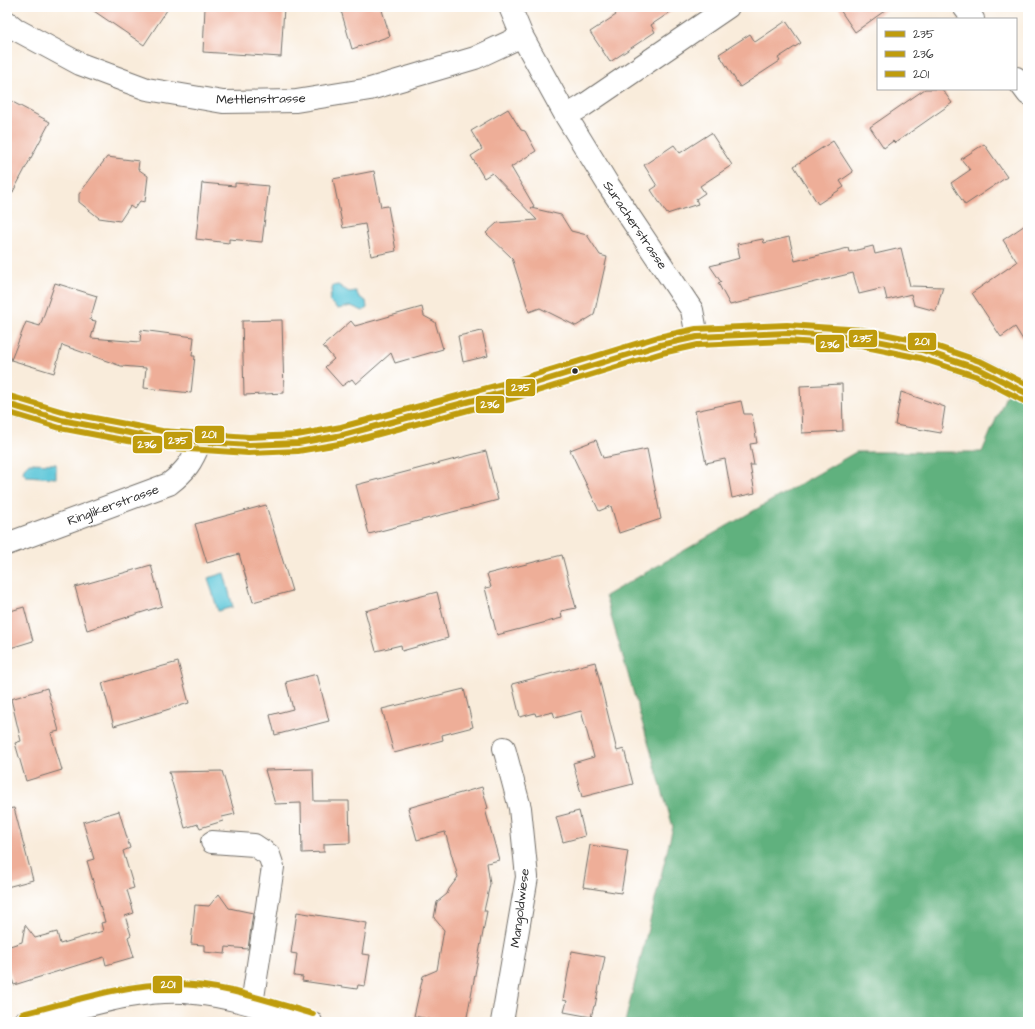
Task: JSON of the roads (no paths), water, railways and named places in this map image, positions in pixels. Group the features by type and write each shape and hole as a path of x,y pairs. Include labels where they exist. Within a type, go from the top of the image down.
{"street":[{"name":"Suracherstrasse","path":"510,7 522,36 566,116 609,186 692,310 697,337"},
{"path":"566,116 728,7"},
{"path":"964,7 972,18"},
{"name":"Mettlenstrasse","path":"7,22 17,30 80,64 147,88 223,102 296,101 370,89 475,58 522,36"},
{"path":"1017,79 1028,94"},
{"path":"7,404 54,418 92,427 161,439 249,445 298,444 319,441 554,378 646,348 697,337 787,333 827,334 896,343 978,369 1028,394"},
{"name":"Ringlikerstrasse","path":"7,544 169,484 183,473 192,461 200,442"},
{"name":"Mangoldwiese","path":"502,1022 527,877 520,808 504,748"},
{"path":"212,842 254,844 269,855 272,867 252,1004"},
{"path":"24,1022 127,996 174,992 214,996 252,1004 310,1022"}],"water":[{"path":"338,285 349,292 356,291 359,297 366,301 367,308 363,311 351,306 338,309 329,301 333,286"},
{"path":"29,463 56,464 56,478 26,476 23,473 24,468"},
{"path":"224,573 233,607 218,611 208,578"}]}
